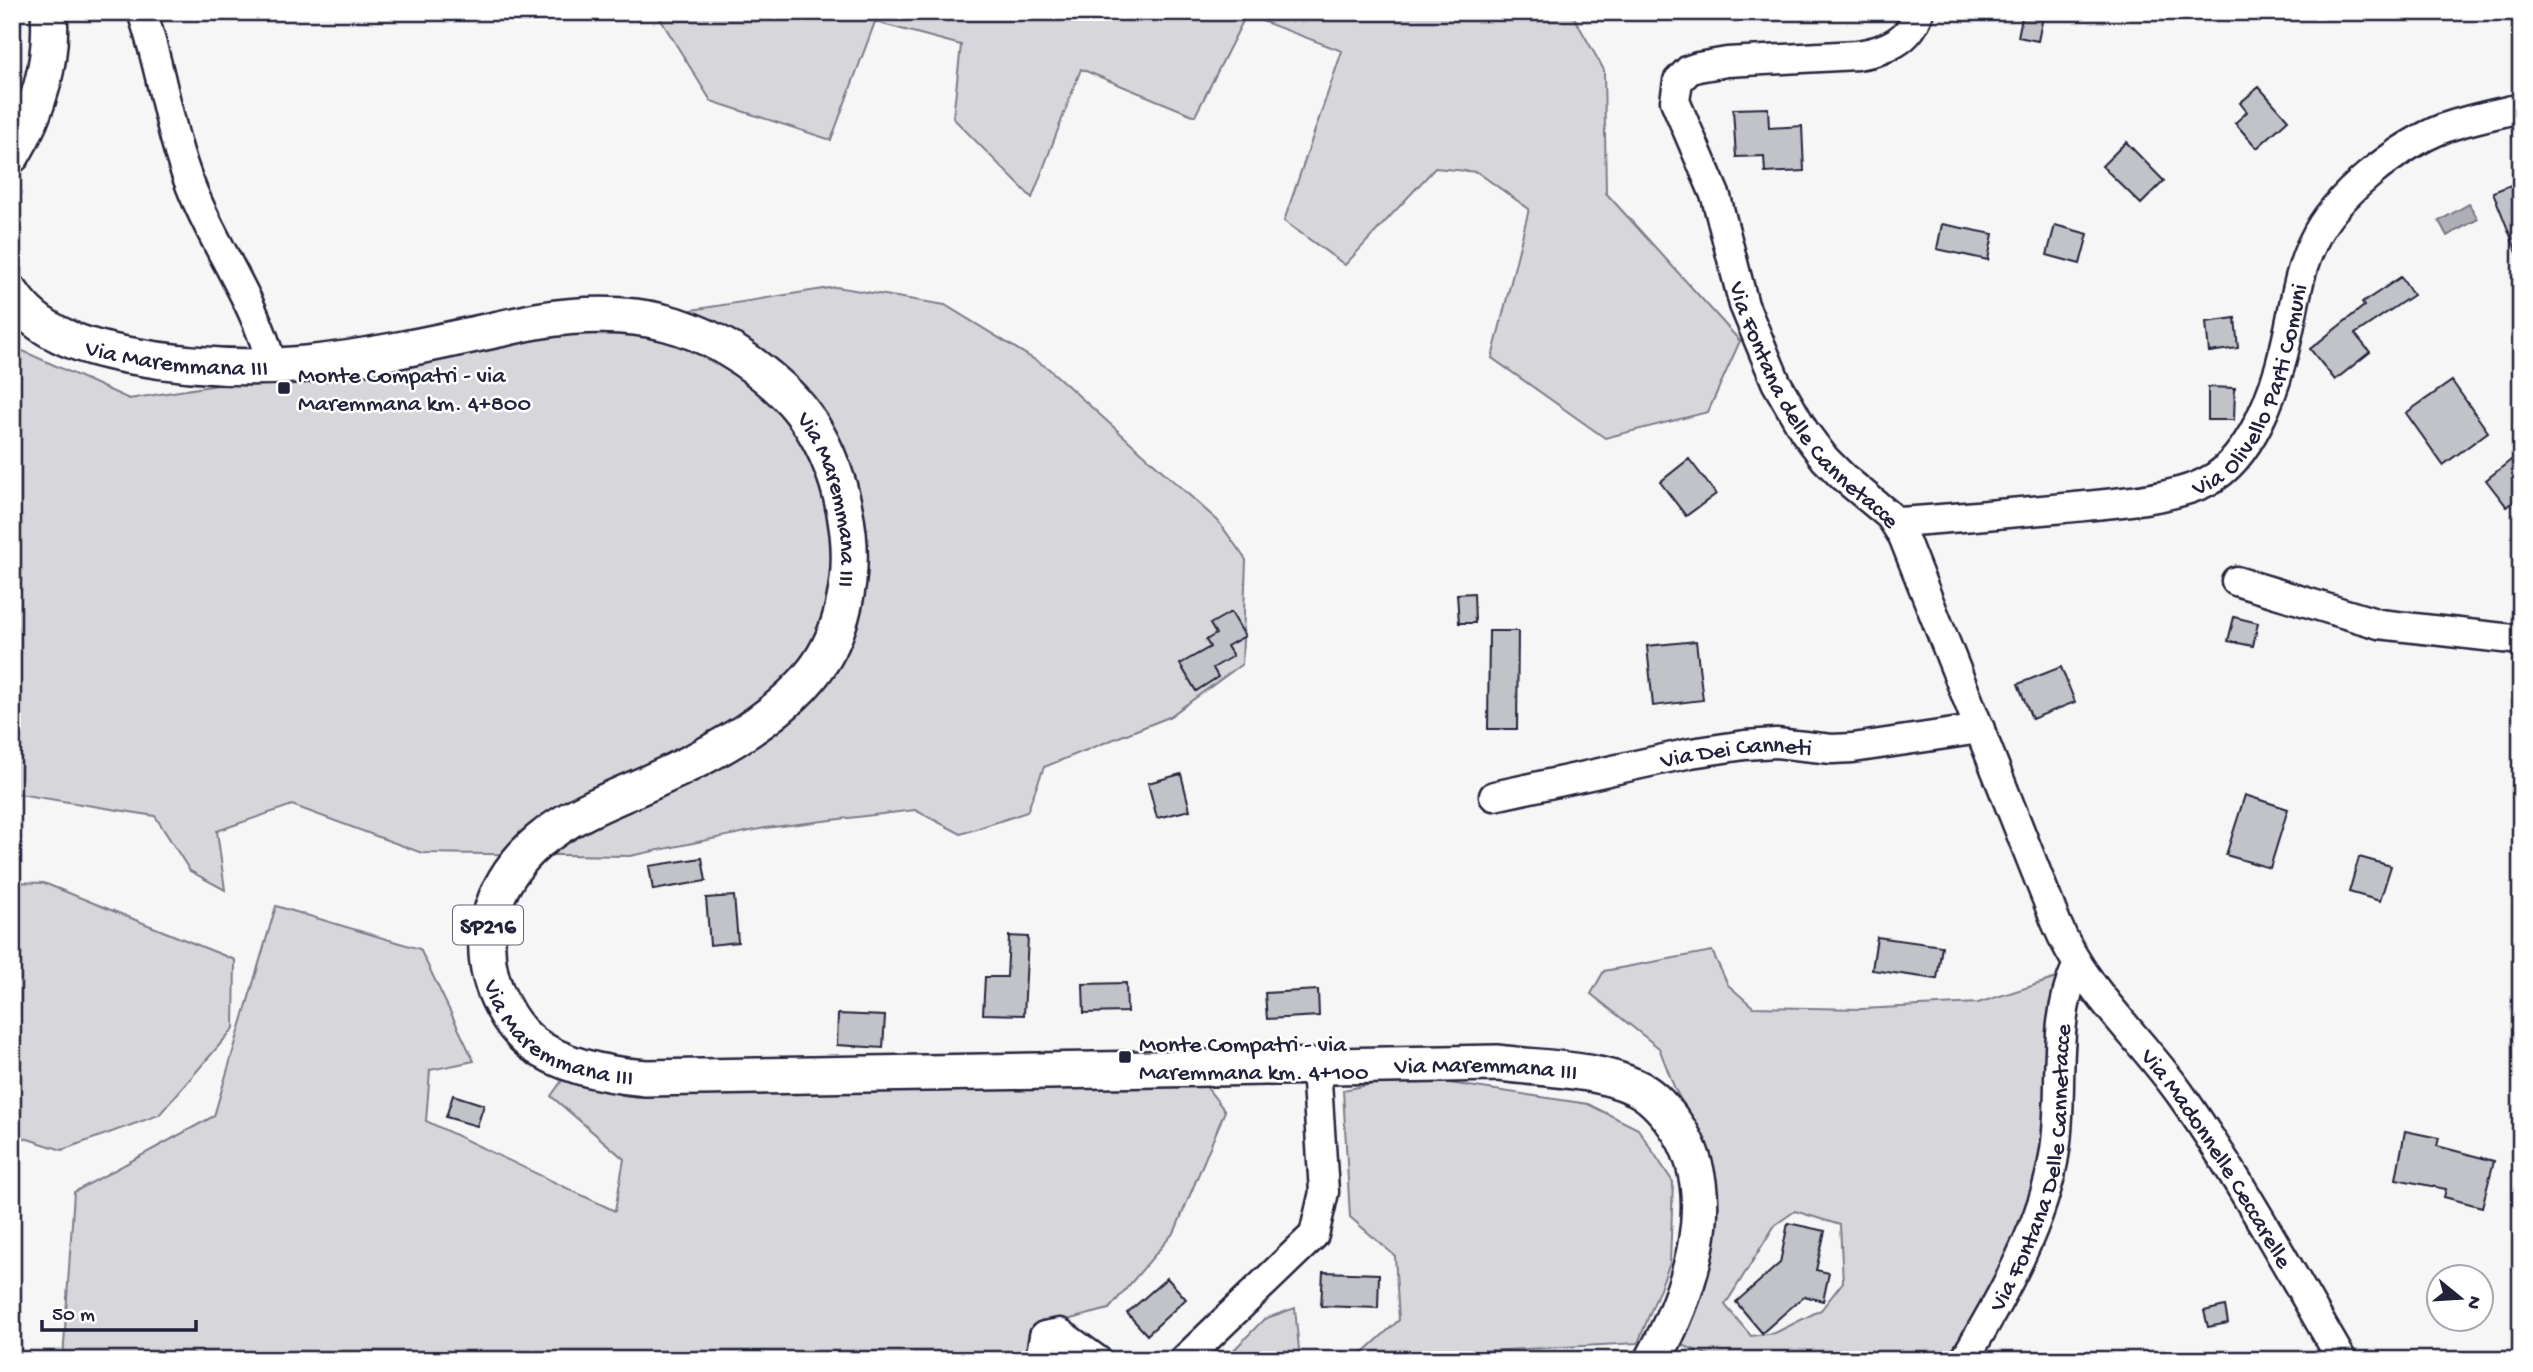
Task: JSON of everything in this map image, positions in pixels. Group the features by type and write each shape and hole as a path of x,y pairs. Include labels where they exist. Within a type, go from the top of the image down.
{"main road":[{"path":"12,155 30,118 44,79 50,39 49,12"},
{"name":"Via Maremmana III","path":"12,294 39,324 70,339 107,351 195,365 272,366 324,362 571,316 607,314 642,316 691,330 743,357 767,375 803,414 817,433 833,468 846,514 850,556 836,629 816,669 784,701 718,749 558,827 517,863 501,887 488,921 486,944 489,970 497,995 505,1011 533,1043 572,1063 646,1078 1499,1063 1603,1077 1637,1088 1655,1101 1677,1127 1693,1156 1699,1190 1695,1244 1675,1312 1653,1360"}],"street":[{"path":"142,12 190,187 256,320 272,366"},
{"name":"Via Fontana delle Cannetacce","path":"1919,12 1906,36 1878,51 1698,66 1682,75 1674,93 1678,109 1716,197 1740,293 1776,382 1804,431 1825,459 1895,522 1906,542 2061,934 2077,966"},
{"name":"Via Olivello Parti Comuni","path":"1895,522 2119,503 2183,490 2211,480 2235,458 2257,424 2281,363 2304,263 2314,238 2330,214 2372,174 2430,135 2472,119 2521,108"},
{"path":"2236,581 2379,624 2521,640"},
{"name":"Via Dei Canneti","path":"1494,796 1691,753 1753,743 1853,748 1980,729"},
{"name":"Via Fontana Delle Cannetacce","path":"1964,1360 2024,1247 2047,1189 2056,1146 2063,1009 2068,986 2077,966"},
{"name":"Via Madonnelle Ceccarelle","path":"2077,966 2188,1105 2342,1360"},
{"path":"1184,1360 1314,1235 1324,1192 1316,1067"},
{"path":"1042,1360 1044,1336 1060,1333 1097,1360"}],"shaded area":[{"path":"656,12 1571,12 1604,70 1606,193 1740,341 1708,412 1605,438 1492,358 1529,209 1477,172 1435,168 1345,265 1284,221 1342,51 1246,15 1195,116 1081,69 1032,198 953,118 961,45 875,22 831,140 711,101"},
{"path":"2469,204 2478,219 2447,236 2439,221"},
{"path":"836,287 945,305 1048,368 1218,521 1246,560 1242,664 1169,717 1044,767 1027,812 961,834 915,810 765,828 630,856 422,853 292,805 217,831 225,890 190,871 155,816 12,793 12,346 129,399"},
{"path":"12,882 44,883 235,960 234,1028 159,1115 62,1150 12,1134"},
{"path":"276,906 420,949 474,1061 430,1070 426,1121 615,1211 624,1159 551,1096 566,1075 628,1097 1204,1084 1225,1111 1175,1231 1109,1309 1047,1325 1033,1360 63,1360 74,1192 214,1116"},
{"path":"1712,951 1728,985 1753,1007 1862,1009 1978,1003 2060,977 2045,1175 2010,1265 1952,1360 1722,1360 1676,1343 1711,1244 1716,1187 1700,1136 1675,1089 1659,1048 1591,994 1604,971","holes":["1795,1211 1840,1225 1843,1282 1821,1310 1775,1333 1751,1336 1725,1305 1775,1225"]},
{"path":"1409,1077 1588,1104 1638,1129 1673,1182 1670,1263 1638,1343 1447,1353 1441,1360 1355,1360 1399,1320 1395,1256 1350,1217 1343,1090"},
{"path":"1295,1308 1300,1360 1224,1360 1264,1319"}],"building":[{"path":"2023,12 2044,12 2038,41 2018,37"},
{"path":"2259,87 2288,120 2257,148 2235,123 2247,112 2240,103"},
{"path":"1768,108 1769,128 1802,126 1804,171 1765,173 1764,156 1736,157 1733,109"},
{"path":"2126,142 2164,181 2141,204 2102,166"},
{"path":"2521,181 2521,259 2520,260 2493,192"},
{"path":"1942,224 1993,234 1988,260 1937,249"},
{"path":"2055,225 2088,234 2080,264 2047,255"},
{"path":"2401,277 2413,295 2355,334 2370,352 2335,380 2310,349 2364,306 2362,303"},
{"path":"2235,318 2238,348 2209,352 2206,322"},
{"path":"2452,381 2488,432 2443,465 2406,413"},
{"path":"2208,387 2235,388 2234,420 2208,420"},
{"path":"2521,452 2521,496 2507,507 2486,480"},
{"path":"1689,459 1716,494 1686,516 1660,482"},
{"path":"1474,593 1475,623 1459,623 1457,594"},
{"path":"1231,612 1245,636 1227,646 1233,656 1213,668 1218,677 1196,691 1180,664 1210,647 1206,640 1216,634 1210,624"},
{"path":"2234,617 2258,623 2253,646 2228,641"},
{"path":"1489,631 1518,631 1517,729 1488,729"},
{"path":"1696,641 1703,700 1653,706 1647,646"},
{"path":"2061,667 2075,702 2032,719 2018,684"},
{"path":"1181,774 1190,810 1157,818 1148,783"},
{"path":"2245,795 2288,809 2270,868 2226,855"},
{"path":"2359,857 2391,866 2380,901 2349,892"},
{"path":"702,858 706,881 653,890 649,866"},
{"path":"734,896 738,942 710,945 706,898"},
{"path":"1009,936 1028,937 1024,1015 983,1014 985,977 1007,977"},
{"path":"1877,937 1942,946 1937,979 1872,970"},
{"path":"1126,983 1127,1012 1084,1013 1083,984"},
{"path":"1318,990 1319,1016 1267,1019 1265,993"},
{"path":"838,1014 885,1016 883,1048 837,1045"},
{"path":"453,1095 484,1105 477,1126 446,1117"},
{"path":"2405,1131 2439,1138 2437,1146 2494,1161 2482,1207 2444,1197 2446,1189 2396,1179"},
{"path":"1788,1223 1825,1231 1816,1270 1829,1273 1823,1301 1804,1296 1762,1333 1736,1302 1780,1263"},
{"path":"1323,1272 1379,1274 1378,1308 1321,1306"},
{"path":"1167,1278 1186,1299 1147,1335 1127,1313"},
{"path":"2225,1306 2228,1323 2208,1327 2204,1311"}],"place":[{"name":"Monte Compatri - via Maremmana km. 4+800","path":"284,388"},
{"name":"Monte Compatri - via Maremmana km. 4+100","path":"1125,1057"}]}
